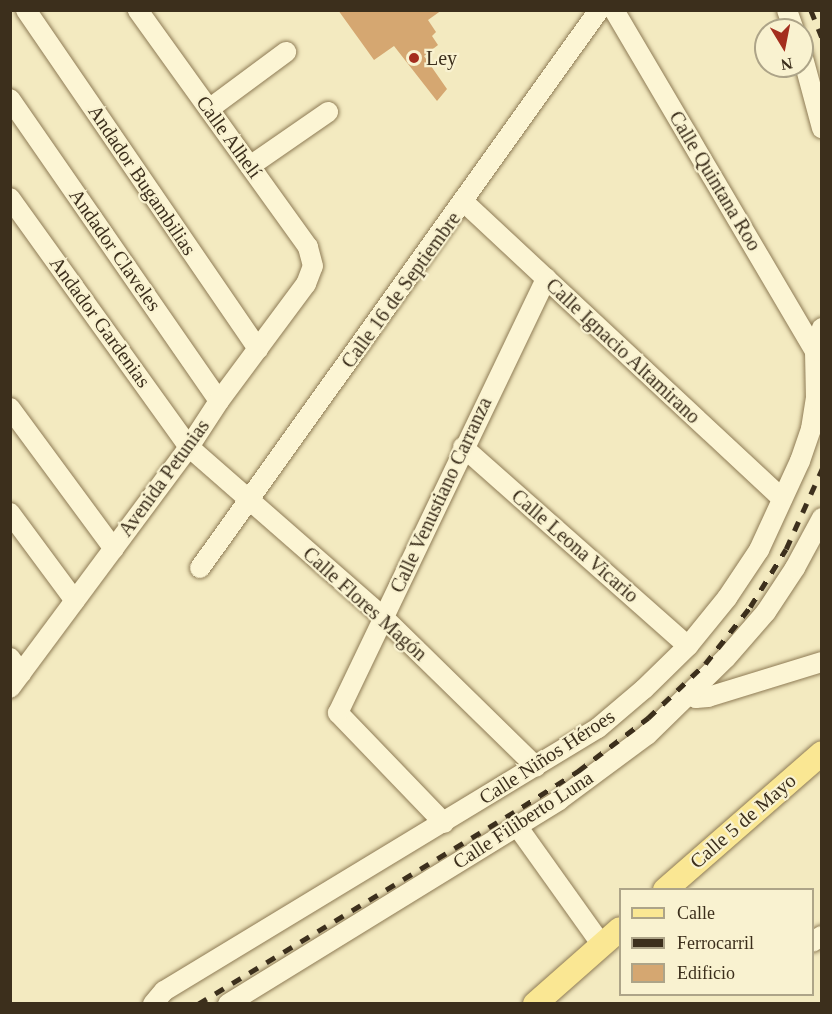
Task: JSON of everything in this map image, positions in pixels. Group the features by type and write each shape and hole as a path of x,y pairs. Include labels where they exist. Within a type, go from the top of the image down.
{"main road":[{"name":"Calle 5 de Mayo","path":"667,888 822,753"},
{"path":"535,1004 619,931"}],"street":[{"name":"Andador Bugambilias","path":"26,10 258,349"},
{"name":"Calle Alhelí","path":"138,10 308,247 314,266"},
{"name":"Calle 16 de Septiembre","path":"200,568 464,202 599,10"},
{"name":"Calle Quintana Roo","path":"614,10 815,351"},
{"path":"208,109 286,52"},
{"path":"808,78 822,128"},
{"name":"Andador Claveles","path":"10,99 219,401"},
{"path":"250,166 328,112"},
{"name":"Andador Gardenias","path":"10,198 189,447"},
{"name":"Calle Ignacio Altamirano","path":"464,202 782,499"},
{"name":"Avenida Petunias","path":"14,673 75,601 114,549 189,447 219,401 306,284 314,266"},
{"name":"Calle Venustiano Carranza","path":"444,823 339,713 463,447 546,278"},
{"name":"Calle Niños Héroes","path":"153,1002 164,991 598,728 644,689 688,645 727,598 752,560 782,499 811,429 816,399 815,351 822,328"},
{"path":"10,408 114,549"},
{"name":"Calle Flores Magón","path":"189,447 383,617 536,767"},
{"name":"Calle Leona Vicario","path":"463,447 688,645"},
{"path":"10,513 75,601"},
{"name":"Calle Filiberto Luna","path":"228,1004 516,826 606,766 647,735 690,694 766,612 795,568 822,518"},
{"path":"690,694 696,698 708,697 822,662"},
{"path":"516,826 602,945"}],"building":[{"name":"Ley","path":"338,10 442,10 428,20 436,32 432,36 438,45 424,56 447,89 437,101 394,46 374,60"}],"railway":[{"path":"811,10 822,37"},
{"path":"198,1004 522,807 578,771 648,718 705,664 750,607 786,549 822,469"}],"place":[{"name":"Ley","path":"414,58"}]}
